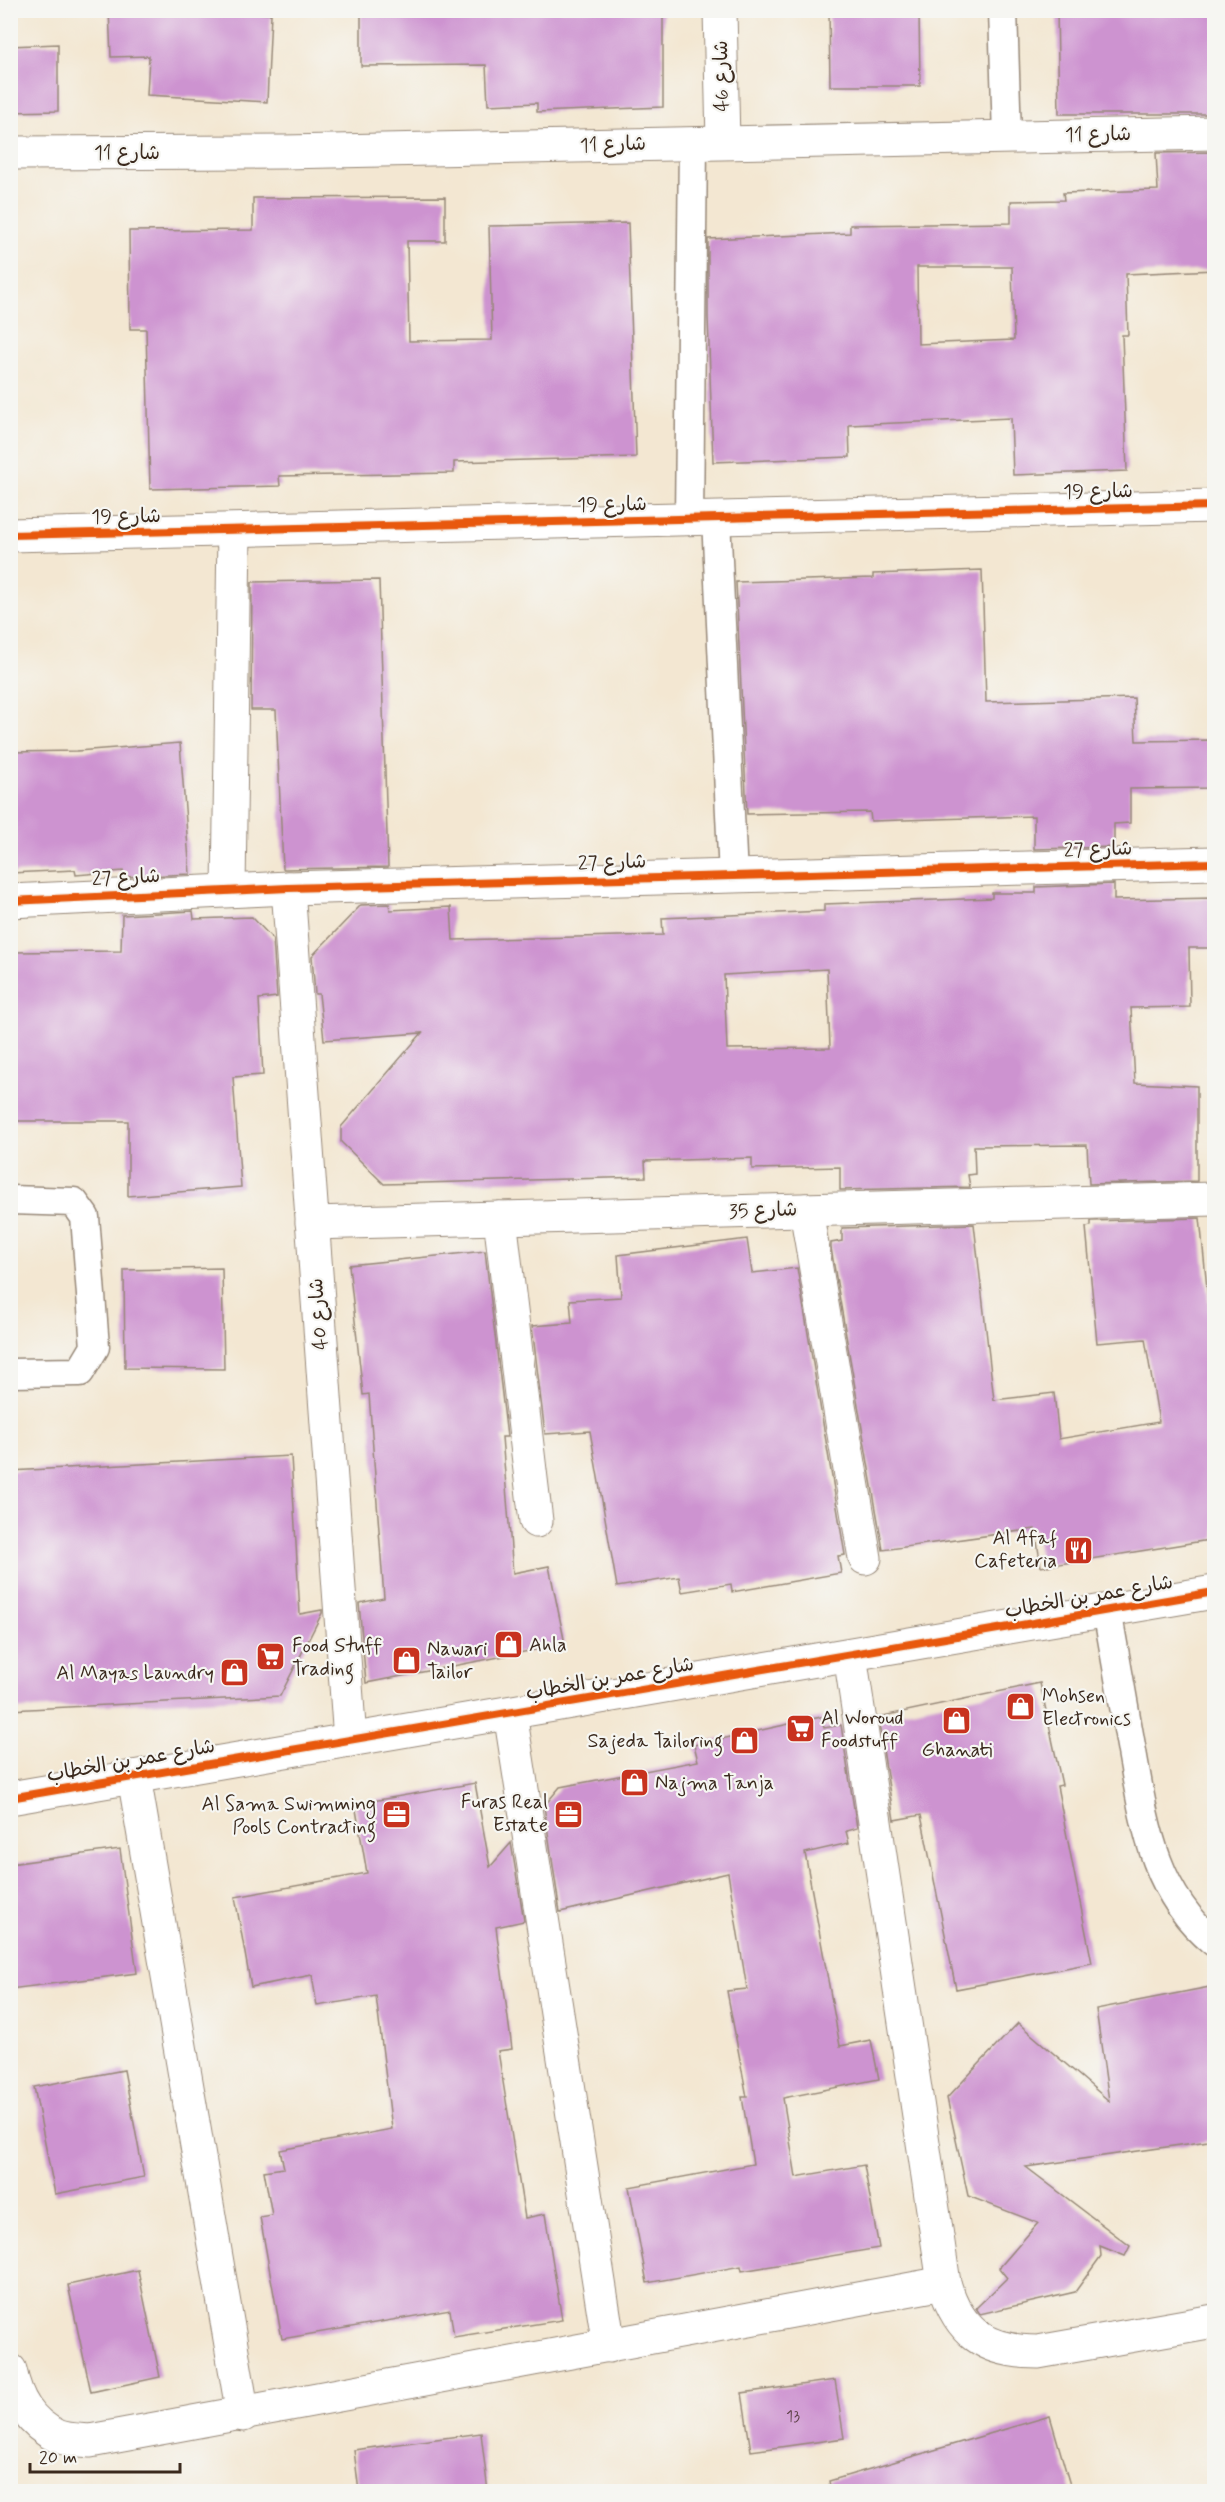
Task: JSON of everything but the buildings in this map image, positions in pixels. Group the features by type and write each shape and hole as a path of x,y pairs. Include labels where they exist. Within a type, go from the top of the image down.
{"street":[{"name":"شارع 46","path":"708,142 720,10"},
{"name":"شارع 11","path":"10,153 295,152 1215,133"},
{"name":"شارع 19","path":"10,535 1215,506"},
{"path":"229,890 234,531"},
{"name":"شارع 27","path":"10,901 288,888 1215,863"},
{"name":"شارع 40","path":"288,888 350,1740"},
{"name":"شارع 35","path":"312,1223 1215,1199"},
{"path":"806,1210 865,1558"},
{"path":"500,1218 536,1521"},
{"name":"شارع عمر بن الخطاب","path":"10,1798 1215,1592"},
{"path":"850,1655 944,2283 951,2307 967,2328 988,2344 1013,2352 1038,2352 1215,2321"},
{"path":"510,1713 609,2346"},
{"path":"134,1777 243,2415"},
{"path":"10,2370 15,2392 28,2416 58,2437 90,2441 243,2415 944,2283"}],"lane":[{"path":"1003,10 1007,137"},
{"path":"708,142 703,519 733,877"},
{"path":"10,1200 74,1202 85,1217 95,1347 80,1372 10,1373"},
{"path":"1107,1611 1148,1839 1163,1876 1184,1911 1215,1942"}],"cycle path":[{"path":"10,535 1214,506"},
{"path":"10,901 288,888 1214,863"},
{"path":"10,1798 1214,1592"}],"place":[{"name":"Al Afaf Cafeteria","path":"1078,1550"},
{"name":"Ahla","path":"508,1645"},
{"name":"Food Stuff Trading","path":"271,1657"},
{"name":"Nawari Tailor","path":"406,1661"},
{"name":"Al Mayas Laundry","path":"235,1673"},
{"name":"Mohsen Electronics","path":"1021,1707"},
{"name":"Ghanati","path":"957,1720"},
{"name":"Al Woroud Foodstuff","path":"800,1729"},
{"name":"Sajeda Tailoring","path":"744,1741"},
{"name":"Najma Tanja","path":"634,1783"},
{"name":"Furas Real Estate","path":"569,1814"},
{"name":"Al Sama Swimming Pools Contracting","path":"397,1815"}]}
